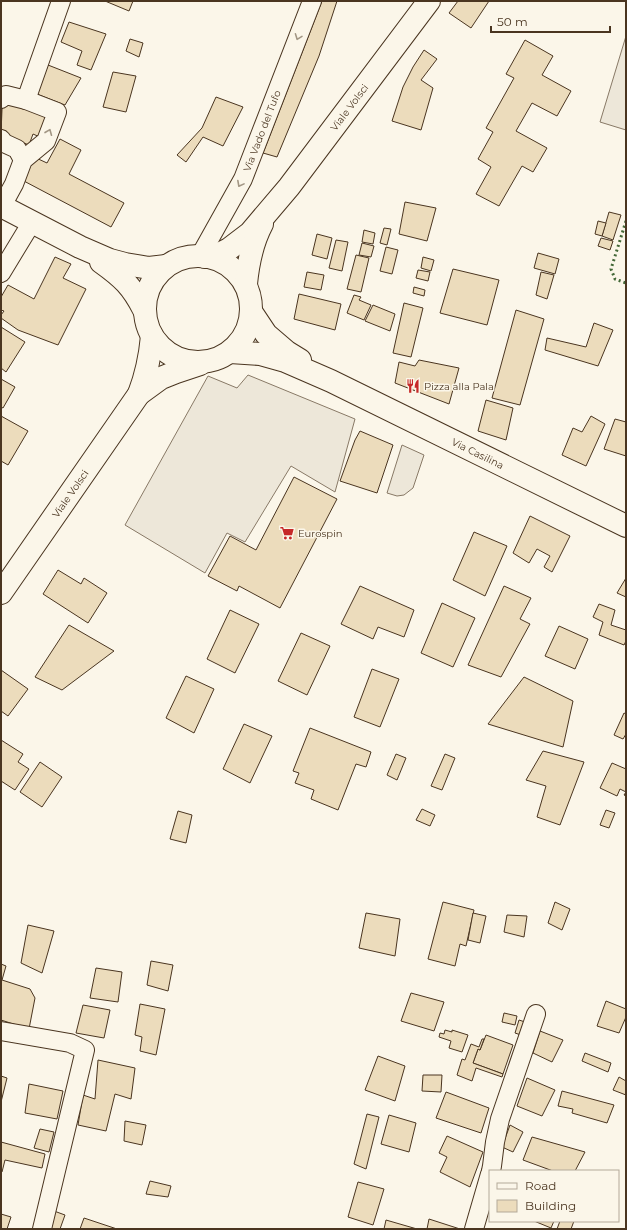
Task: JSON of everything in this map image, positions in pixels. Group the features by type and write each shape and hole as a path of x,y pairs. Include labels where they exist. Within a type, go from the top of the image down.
{"main road":[{"name":"Viale Volsci","path":"203,256 221,253 229,249 250,233 289,187 429,1"},
{"path":"2,206 80,247 110,260 149,268 166,266"},
{"name":"Viale Volsci","path":"246,284 251,251 256,235 268,212"},
{"path":"80,247 119,275 136,294 144,310 148,328 152,336 159,346 169,354 181,360 194,363 207,362 219,359 230,352 241,341 249,328 252,313 251,298 246,284 234,270 218,260 203,256 182,258 166,266 154,278 147,293 144,310"},
{"name":"Via Casilina","path":"252,313 266,334 282,348 331,381"},
{"name":"Viale Volsci","path":"1,593 139,394 150,358 152,336"},
{"name":"Via Casilina","path":"230,352 260,354 285,361 331,381 626,526"},
{"name":"Viale Volsci","path":"139,394 161,378 207,362"}],"street":[{"path":"26,100 61,1"},
{"name":"Via Vado del Tufo","path":"203,256 243,180 312,1"},
{"path":"1,99 6,95 26,100 57,112 46,141 23,160 14,184 2,206"},
{"path":"1,139 4,143 17,149 23,160"},
{"path":"1,273 32,222"},
{"path":"491,1170 500,1119 536,1014"},
{"path":"1,1031 70,1043 85,1050 42,1229"},
{"path":"474,1229 489,1176"}],"shaded area":[{"path":"626,36 626,130 600,122"},
{"path":"248,375 355,419 335,492 291,466 245,542 227,533 205,573 125,525 208,376 237,388"},
{"path":"402,445 424,455 413,488 404,495 397,496 387,493"}],"building":[{"path":"105,1 133,1 129,11"},
{"path":"322,1 337,1 319,56 277,157 263,153"},
{"path":"458,1 489,1 471,28 449,13"},
{"path":"69,22 106,34 91,70 77,65 82,51 61,42"},
{"path":"130,39 143,43 139,57 126,51"},
{"path":"525,40 553,56 542,75 571,91 557,116 532,103 516,131 547,148 533,172 522,166 499,206 476,194 491,167 478,159 493,132 486,128 514,78 506,74"},
{"path":"424,50 437,59 421,80 433,88 421,130 392,121 403,87"},
{"path":"48,65 81,78 65,105 37,94"},
{"path":"113,72 136,76 126,112 103,107"},
{"path":"216,97 243,107 223,146 203,137 186,162 177,155 202,128"},
{"path":"8,102 51,116 42,138 33,134 29,145 1,134 2,109"},
{"path":"60,139 81,150 69,174 124,203 111,227 22,180 34,157 47,163"},
{"path":"405,202 436,208 427,241 399,234"},
{"path":"609,212 621,215 613,240 602,236"},
{"path":"598,221 606,223 602,236 595,234"},
{"path":"384,228 391,229 387,245 380,243"},
{"path":"364,230 375,233 373,244 362,242"},
{"path":"317,234 332,238 327,259 312,255"},
{"path":"601,238 613,241 610,250 598,246"},
{"path":"336,240 348,242 342,271 329,268"},
{"path":"362,243 374,246 371,257 359,255"},
{"path":"386,247 398,250 392,274 380,271"},
{"path":"538,253 559,259 555,274 534,268"},
{"path":"356,255 369,258 361,292 347,289"},
{"path":"55,257 71,264 63,278 86,289 58,345 18,330 1,318 4,311 1,310 1,297 8,285 34,299"},
{"path":"423,257 434,260 431,271 421,268"},
{"path":"453,269 499,280 487,325 440,313"},
{"path":"418,270 430,272 428,281 416,278"},
{"path":"307,272 324,275 321,290 304,287"},
{"path":"541,272 554,275 547,299 536,295"},
{"path":"414,287 425,290 424,296 413,293"},
{"path":"299,294 341,304 335,330 294,319"},
{"path":"354,295 361,297 359,300 371,305 364,320 347,313"},
{"path":"404,303 423,308 411,357 393,353"},
{"path":"373,305 395,314 390,331 365,321"},
{"path":"516,310 544,319 520,405 492,398"},
{"path":"594,323 613,330 598,366 545,350 547,338 586,347"},
{"path":"1,327 25,342 6,372 1,368"},
{"path":"419,360 459,368 449,404 395,383 399,362 415,366"},
{"path":"1,379 15,387 3,408 1,407"},
{"path":"486,400 513,408 506,440 478,431"},
{"path":"1,416 28,431 8,465 1,461"},
{"path":"591,416 605,424 586,466 562,455 573,428 582,432"},
{"path":"615,419 626,422 626,456 604,449"},
{"path":"360,431 393,445 377,493 340,481 355,440"},
{"path":"294,477 337,499 280,608 239,586 237,591 208,576 230,536 256,550"},
{"path":"530,516 570,536 552,572 544,567 550,556 537,549 529,563 513,553"},
{"path":"474,532 507,546 485,596 453,580"},
{"path":"58,570 81,584 84,578 107,593 88,623 43,594"},
{"path":"626,578 626,597 617,593"},
{"path":"360,586 414,610 404,637 378,627 373,639 341,624"},
{"path":"504,586 531,598 520,619 530,624 501,677 468,665"},
{"path":"442,603 475,618 453,667 421,653"},
{"path":"599,604 615,610 611,625 626,630 626,641 624,645 599,635 603,622 593,617"},
{"path":"230,610 259,624 235,673 207,659"},
{"path":"69,625 114,651 62,690 35,677"},
{"path":"559,626 588,639 575,669 545,656"},
{"path":"301,633 330,646 307,695 278,681"},
{"path":"372,669 399,679 380,727 354,717"},
{"path":"1,670 28,689 8,716 1,711"},
{"path":"186,676 214,689 194,733 166,718"},
{"path":"524,677 573,701 563,747 488,724"},
{"path":"624,713 626,714 626,734 623,739 614,735"},
{"path":"244,724 272,736 250,783 223,769"},
{"path":"310,728 371,752 366,767 356,764 338,810 311,799 314,790 295,783 299,773 293,771"},
{"path":"1,740 23,754 18,762 29,769 15,790 1,781"},
{"path":"543,751 584,762 560,825 537,817 546,786 526,780"},
{"path":"396,754 406,758 397,780 387,775"},
{"path":"445,754 455,758 442,790 431,786"},
{"path":"40,762 62,777 42,807 20,792"},
{"path":"612,763 626,769 626,792 620,789 617,796 600,788"},
{"path":"422,809 435,815 430,826 416,820"},
{"path":"606,810 615,813 609,828 600,825"},
{"path":"178,811 192,815 186,843 170,839"},
{"path":"443,902 474,910 466,946 460,944 455,966 428,959"},
{"path":"555,902 570,909 562,930 548,923"},
{"path":"366,913 400,919 395,956 359,948"},
{"path":"473,913 486,916 480,943 468,940"},
{"path":"507,915 527,916 524,937 504,932"},
{"path":"28,925 54,931 42,973 21,963"},
{"path":"151,961 173,965 168,991 147,985"},
{"path":"1,964 6,966 2,980 30,989 35,998 29,1029 1,1020"},
{"path":"96,968 122,972 118,1002 90,998"},
{"path":"411,993 444,1002 434,1031 401,1021"},
{"path":"606,1001 626,1009 626,1017 619,1033 597,1026"},
{"path":"140,1004 165,1009 156,1055 140,1051 142,1037 135,1035"},
{"path":"83,1005 110,1010 104,1038 76,1033"},
{"path":"504,1013 517,1016 515,1025 502,1022"},
{"path":"519,1020 525,1022 521,1035 515,1033"},
{"path":"445,1030 452,1032 452,1030 468,1035 462,1052 449,1048 451,1041 439,1037 440,1033 444,1034"},
{"path":"540,1031 563,1040 552,1062 533,1053"},
{"path":"486,1035 513,1045 503,1074 473,1063 478,1049 480,1050"},
{"path":"482,1039 484,1039 480,1050 478,1049 473,1063 503,1074 502,1077 476,1068 472,1081 457,1075 462,1059 465,1060 471,1044 479,1047"},
{"path":"585,1053 611,1063 608,1072 582,1061"},
{"path":"378,1056 405,1066 395,1101 365,1090"},
{"path":"98,1060 135,1068 131,1099 115,1094 106,1131 78,1125 83,1095 95,1099"},
{"path":"423,1075 442,1075 441,1092 422,1091"},
{"path":"1,1076 7,1078 1,1102"},
{"path":"619,1077 626,1081 626,1095 613,1090"},
{"path":"527,1078 555,1090 542,1116 517,1106"},
{"path":"29,1084 63,1091 57,1119 25,1113"},
{"path":"562,1091 614,1105 607,1123 572,1113 573,1109 558,1106"},
{"path":"446,1092 489,1108 481,1133 436,1118"},
{"path":"367,1114 379,1117 366,1169 354,1164"},
{"path":"389,1115 416,1123 409,1152 381,1144"},
{"path":"125,1121 146,1125 142,1145 124,1141"},
{"path":"510,1125 523,1132 513,1152 502,1147"},
{"path":"40,1129 54,1132 49,1152 34,1148"},
{"path":"447,1136 483,1152 470,1187 440,1172 447,1157 439,1153"},
{"path":"532,1137 585,1152 576,1170 550,1170 523,1160"},
{"path":"1,1142 45,1154 42,1168 5,1160 2,1172"},
{"path":"150,1181 171,1186 168,1197 146,1194"},
{"path":"358,1182 384,1189 373,1225 348,1217"},
{"path":"54,1211 65,1215 60,1229 50,1229"},
{"path":"1,1214 11,1217 7,1229 1,1229"},
{"path":"84,1218 117,1229 80,1229"},
{"path":"429,1219 460,1229 427,1229"},
{"path":"386,1220 417,1229 384,1229"},
{"path":"536,1222 554,1222 551,1228"},
{"path":"560,1222 574,1222 571,1229 557,1229"}],"hedge":[{"path":"626,221 611,269 615,279 626,283"}],"place":[{"name":"Pizza alla Pala","path":"413,386"},
{"name":"Eurospin","path":"287,533"}]}
